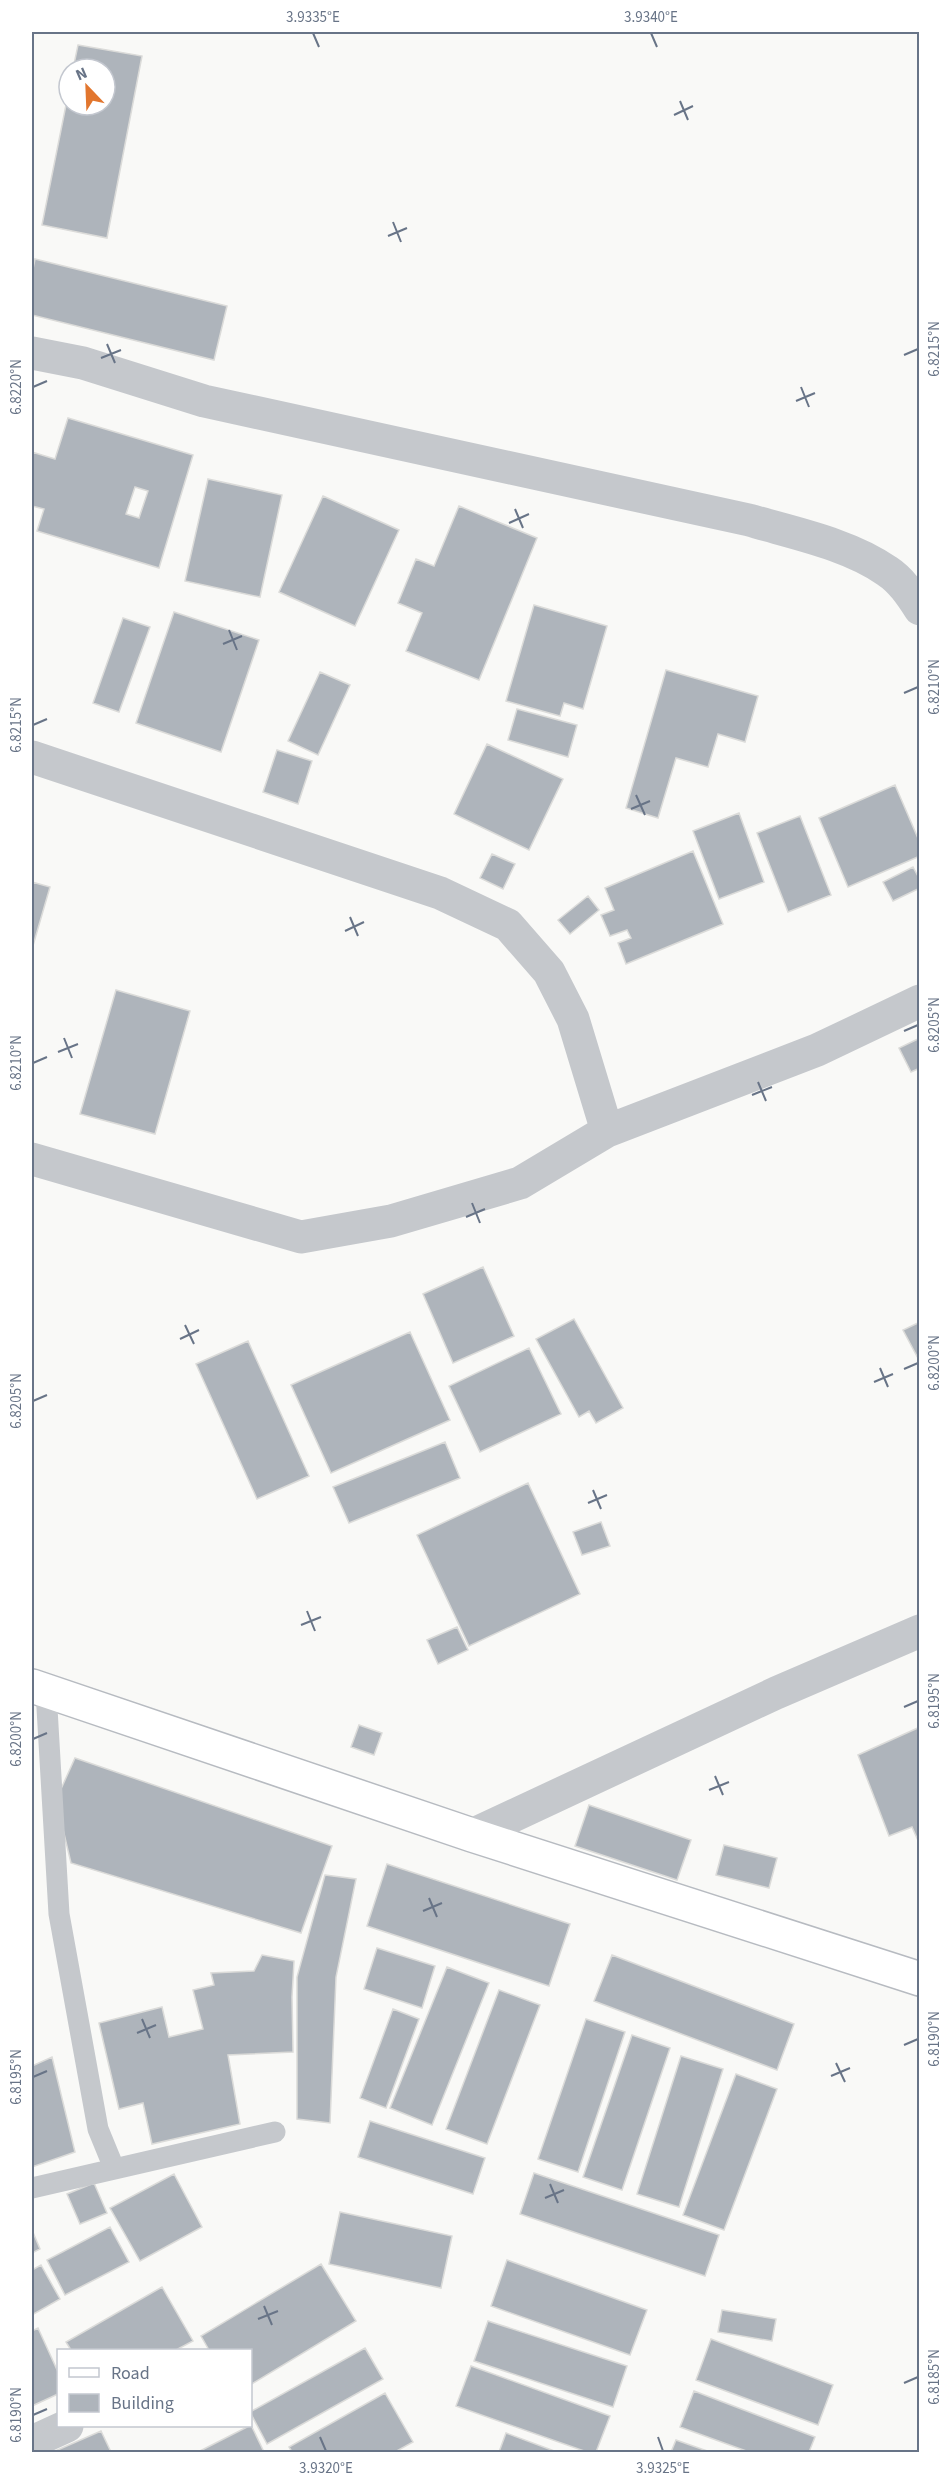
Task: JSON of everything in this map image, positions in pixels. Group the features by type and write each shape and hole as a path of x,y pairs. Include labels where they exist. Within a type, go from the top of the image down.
{"street":[{"path":"32,353 83,363 216,403 749,520 838,547 887,571 907,590 920,609"},
{"path":"32,757 440,893 508,925 549,972 573,1019 607,1131"},
{"path":"32,1159 301,1237 391,1221 520,1182 607,1131 817,1050 920,1001"},
{"path":"472,1835 776,1693 920,1631"},
{"path":"39,1689 472,1835 920,1979"},
{"path":"32,2442 65,2427"}],"lane":[{"path":"39,1689 59,1914 98,2129 114,2168"},
{"path":"32,2188 275,2132"}],"building":[{"path":"78,45 142,56 107,238 42,225 64,117 117,117 117,57 76,57"},
{"path":"35,259 227,306 214,360 32,315 32,274"},
{"path":"68,418 193,455 159,568 37,531 44,509 32,506 32,452 55,459","holes":["135,487 148,491 139,518 126,514"]},
{"path":"208,479 282,495 260,597 185,581"},
{"path":"323,496 399,530 355,626 279,592"},
{"path":"459,506 537,538 479,680 406,651 422,613 398,603 416,559 434,566"},
{"path":"534,605 607,626 583,709 564,703 560,716 506,701"},
{"path":"174,612 259,640 221,752 136,723"},
{"path":"123,618 150,627 119,712 93,703"},
{"path":"666,670 758,696 745,742 718,734 708,767 676,758 658,818 626,808"},
{"path":"320,672 350,685 318,755 288,741"},
{"path":"517,709 577,725 568,757 508,740"},
{"path":"487,744 563,779 529,850 454,814"},
{"path":"277,750 312,761 298,804 263,792"},
{"path":"895,785 920,843 920,856 848,887 819,818"},
{"path":"739,813 764,882 719,899 693,831"},
{"path":"800,816 831,895 788,912 757,833"},
{"path":"693,851 723,924 626,964 618,943 631,938 627,930 610,936 601,915 614,910 605,888"},
{"path":"492,854 515,864 503,889 480,878"},
{"path":"913,867 920,880 920,888 893,901 883,882"},
{"path":"32,882 50,887 32,949"},
{"path":"588,896 599,910 570,934 558,920"},
{"path":"116,990 190,1011 155,1134 80,1114"},
{"path":"920,1038 920,1068 911,1072 899,1048"},
{"path":"483,1267 514,1336 453,1363 423,1294"},
{"path":"574,1319 623,1408 596,1423 589,1411 579,1417 536,1339"},
{"path":"920,1322 920,1362 903,1330"},
{"path":"410,1332 450,1420 331,1473 291,1385"},
{"path":"248,1341 309,1476 257,1499 196,1364"},
{"path":"529,1348 561,1414 480,1452 449,1386"},
{"path":"445,1442 460,1478 349,1523 333,1487"},
{"path":"528,1483 580,1594 469,1646 417,1535"},
{"path":"601,1522 610,1546 582,1555 573,1532"},
{"path":"457,1627 468,1650 438,1664 427,1640"},
{"path":"359,1725 382,1733 374,1755 351,1747"},
{"path":"920,1727 920,1845 912,1827 889,1836 858,1755"},
{"path":"75,1758 332,1846 301,1933 71,1863 56,1800"},
{"path":"589,1805 691,1840 677,1880 575,1846"},
{"path":"724,1845 777,1858 769,1888 716,1875"},
{"path":"387,1864 570,1924 549,1986 367,1926"},
{"path":"325,1875 356,1879 336,1977 330,2123 297,2119 297,1977"},
{"path":"377,1948 435,1966 422,2008 364,1989"},
{"path":"262,1955 294,1961 293,2052 228,2055 240,2124 152,2144 143,2103 119,2109 99,2023 162,2007 169,2037 203,2029 193,1990 214,1985 211,1973 254,1971"},
{"path":"612,1955 794,2024 777,2070 594,2001"},
{"path":"447,1967 489,1983 432,2125 390,2108"},
{"path":"499,1990 540,2005 487,2144 446,2129"},
{"path":"393,2009 419,2019 386,2108 360,2098"},
{"path":"586,2019 625,2032 578,2172 538,2159"},
{"path":"632,2035 670,2048 622,2190 583,2177"},
{"path":"681,2056 723,2069 679,2207 637,2194"},
{"path":"52,2057 75,2152 32,2167 32,2066"},
{"path":"736,2074 777,2089 724,2230 683,2215"},
{"path":"370,2121 485,2158 473,2194 358,2157"},
{"path":"534,2173 719,2235 705,2276 520,2214"},
{"path":"174,2174 202,2227 140,2261 110,2208"},
{"path":"94,2183 107,2213 80,2224 67,2194"},
{"path":"340,2212 452,2236 441,2288 329,2264"},
{"path":"110,2227 129,2262 65,2295 47,2260"},
{"path":"32,2230 40,2249 32,2253"},
{"path":"507,2260 647,2310 630,2355 491,2306"},
{"path":"321,2264 356,2321 252,2384 252,2349 208,2349 201,2336"},
{"path":"41,2265 60,2299 32,2315 32,2270"},
{"path":"162,2287 193,2341 178,2349 70,2349 66,2342"},
{"path":"722,2310 776,2319 772,2341 718,2332"},
{"path":"488,2321 627,2366 613,2407 474,2361"},
{"path":"38,2328 57,2370 57,2394 32,2406 32,2331"},
{"path":"711,2339 833,2385 818,2425 696,2380"},
{"path":"365,2348 383,2379 267,2444 252,2416 252,2411"},
{"path":"471,2366 610,2416 596,2452 587,2452 456,2406"},
{"path":"694,2391 815,2437 809,2452 749,2452 680,2427"},
{"path":"385,2393 413,2442 395,2452 292,2452 289,2447"},
{"path":"247,2427 252,2427 264,2452 198,2452"},
{"path":"101,2431 111,2452 53,2452"},
{"path":"506,2433 557,2452 499,2452"},
{"path":"676,2440 710,2452 671,2452"}]}
